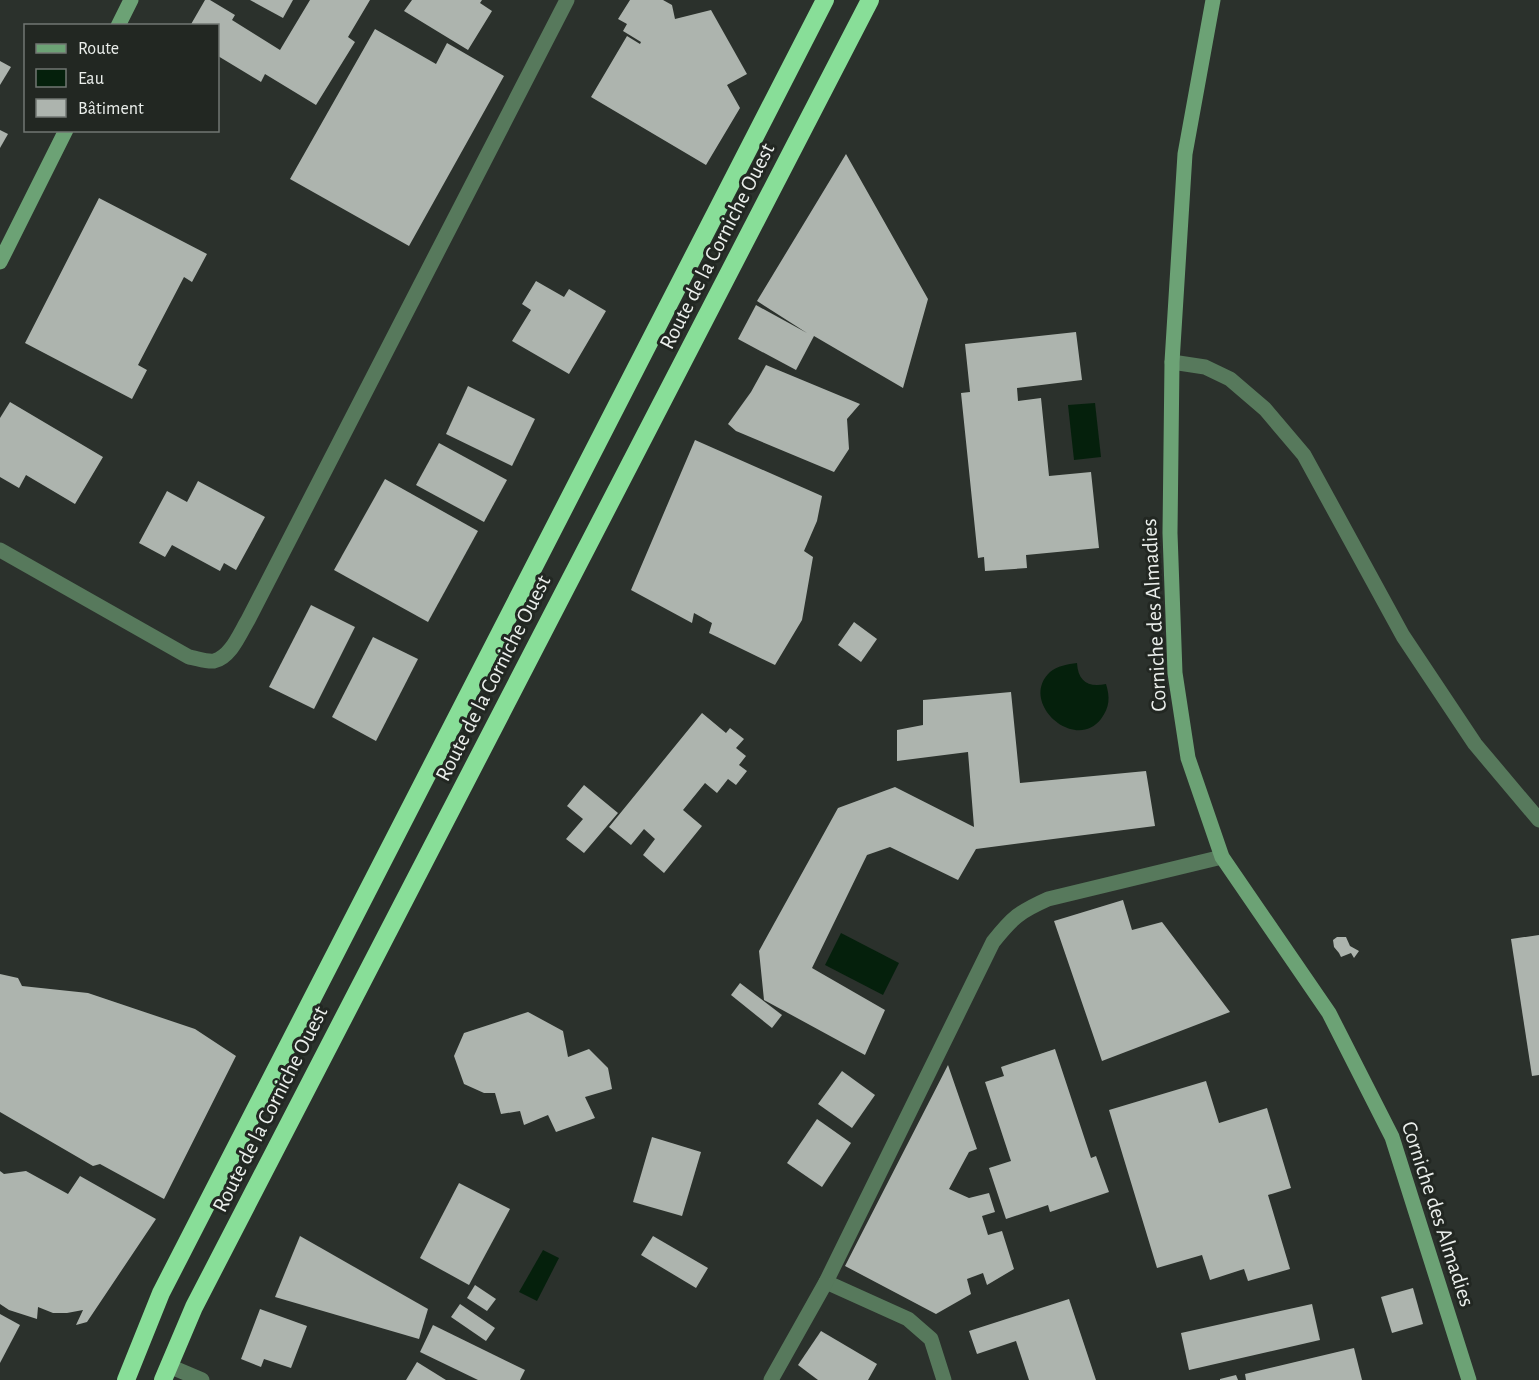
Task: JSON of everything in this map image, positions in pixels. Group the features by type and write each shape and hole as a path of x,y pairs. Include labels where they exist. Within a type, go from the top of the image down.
{"highway":[{"name":"Route de la Corniche Ouest","path":"126,1380 161,1293 825,0"},
{"name":"Route de la Corniche Ouest","path":"166,1373 194,1307 870,0"}],"street":[{"path":"119,24 131,0"},
{"path":"0,550 189,657 213,661 223,656 233,646 248,620 567,0"},
{"name":"Corniche des Almadies","path":"1213,0 1185,153 1172,362 1170,533 1175,673 1188,758 1222,857 1329,1013 1392,1137 1469,1380"},
{"path":"0,262 65,132"},
{"path":"1172,362 1205,367 1230,379 1265,409 1304,455 1403,636 1475,744 1539,819"},
{"path":"771,1380 826,1282 993,942 1006,926 1022,910 1048,899 1222,857"},
{"path":"826,1282 908,1319 931,1339 944,1380"},
{"path":"166,1373 202,1380"}],"water":[{"path":"1095,403 1101,457 1074,460 1068,405"},
{"path":"1077,663 1079,674 1085,682 1094,685 1106,684 1109,698 1108,706 1101,719 1090,728 1078,730 1065,727 1054,720 1045,709 1041,697 1042,684 1050,672 1059,667"},
{"path":"841,933 899,963 883,995 825,965"},
{"path":"543,1250 559,1258 537,1301 519,1292"}],"building":[{"path":"205,0 210,0 235,15 232,20 280,50 310,0 370,0 348,37 355,42 316,105 265,74 261,82 219,57 219,24 191,24"},
{"path":"250,0 293,0 283,18"},
{"path":"412,0 482,0 480,3 492,11 468,50 404,11"},
{"path":"630,0 663,0 672,5 675,19 711,10 747,74 727,85 740,108 706,165 591,97 627,36 640,44 641,42 623,31 627,24 618,19"},
{"path":"375,29 436,64 447,43 504,76 409,246 290,179"},
{"path":"0,61 11,67 0,85"},
{"path":"0,130 8,134 0,148"},
{"path":"846,154 928,299 903,388 814,336 796,370 738,339 756,305 807,333 757,301"},
{"path":"99,198 207,254 192,282 184,277 138,365 147,370 132,399 25,343"},
{"path":"536,281 564,297 569,289 606,311 569,374 512,341 531,310 522,304"},
{"path":"1076,332 1082,380 1017,388 1018,401 1041,398 1049,476 1091,472 1099,548 1026,555 1027,568 985,571 984,557 978,558 961,393 970,392 965,344"},
{"path":"766,365 860,404 847,419 849,449 834,472 736,431 728,424 751,392"},
{"path":"468,386 535,419 512,466 446,434"},
{"path":"10,402 103,457 75,504 26,475 19,488 0,477 0,418"},
{"path":"695,440 822,496 817,521 804,551 813,557 802,620 775,665 709,633 712,623 694,613 692,623 631,590"},
{"path":"439,443 507,480 484,522 416,485"},
{"path":"385,479 478,531 428,622 334,570"},
{"path":"198,481 265,517 236,570 224,563 220,571 172,545 165,557 139,543 167,491 187,502"},
{"path":"311,605 355,627 314,709 269,687"},
{"path":"854,622 877,639 861,662 838,645"},
{"path":"373,637 418,659 376,741 332,717"},
{"path":"1011,692 1020,783 1146,771 1155,826 976,849 958,880 890,847 867,855 812,968 885,1010 865,1055 764,1000 759,951 838,808 895,787 974,827 968,752 897,761 897,730 923,725 923,700"},
{"path":"702,713 726,733 730,728 744,739 736,748 746,756 739,765 747,771 736,785 728,779 717,793 705,783 683,810 702,826 664,873 643,855 655,839 644,829 631,845 609,827"},
{"path":"584,785 618,813 584,853 566,839 583,819 567,806"},
{"path":"1123,900 1132,930 1162,922 1230,1012 1102,1061 1054,921"},
{"path":"1539,935 1539,1075 1532,1076 1511,939"},
{"path":"1337,937 1346,937 1350,946 1359,951 1354,958 1351,953 1341,957 1334,947 1333,940"},
{"path":"0,974 18,978 22,986 88,993 195,1029 236,1056 164,1199 100,1164 93,1166 0,1112"},
{"path":"740,983 782,1015 772,1028 731,995"},
{"path":"528,1012 563,1031 568,1057 589,1049 608,1068 612,1089 585,1097 595,1118 556,1132 548,1115 524,1125 520,1111 501,1114 495,1093 484,1093 464,1084 454,1056 464,1033"},
{"path":"1055,1049 1091,1158 1096,1156 1109,1192 1050,1212 1048,1205 1006,1219 989,1168 1011,1161 985,1082 1004,1076 1001,1067"},
{"path":"948,1065 977,1149 969,1152 949,1189 969,1198 989,1193 995,1212 982,1216 988,1235 1002,1231 1014,1269 987,1285 983,1273 967,1279 971,1294 936,1314 845,1266"},
{"path":"842,1071 875,1095 852,1128 818,1104"},
{"path":"1206,1081 1219,1123 1267,1108 1291,1188 1268,1195 1290,1269 1248,1281 1244,1269 1210,1280 1202,1255 1157,1268 1109,1110"},
{"path":"817,1119 851,1143 822,1187 787,1163"},
{"path":"652,1137 701,1152 682,1216 633,1202"},
{"path":"0,1171 4,1174 26,1171 68,1194 80,1176 156,1219 87,1322 76,1325 83,1310 53,1313 38,1307 37,1319 9,1310 0,1304"},
{"path":"459,1183 510,1209 469,1285 420,1258"},
{"path":"300,1236 428,1309 419,1339 275,1297"},
{"path":"653,1236 708,1268 696,1288 641,1255"},
{"path":"475,1285 496,1299 487,1311 467,1298"},
{"path":"1413,1288 1423,1324 1392,1333 1381,1297"},
{"path":"1069,1299 1096,1380 1029,1380 1016,1341 977,1354 969,1331"},
{"path":"460,1304 495,1328 486,1341 451,1317"},
{"path":"1312,1304 1320,1340 1189,1370 1181,1333"},
{"path":"260,1309 307,1326 291,1368 264,1359 261,1367 241,1359"},
{"path":"0,1314 20,1325 0,1363"},
{"path":"433,1325 525,1370 520,1380 478,1380 420,1352"},
{"path":"821,1331 877,1364 868,1380 818,1380 798,1365"},
{"path":"1354,1348 1362,1380 1246,1380 1245,1374"},
{"path":"417,1362 446,1380 406,1380"},
{"path":"1236,1375 1238,1380 1220,1380 1220,1379"}]}
